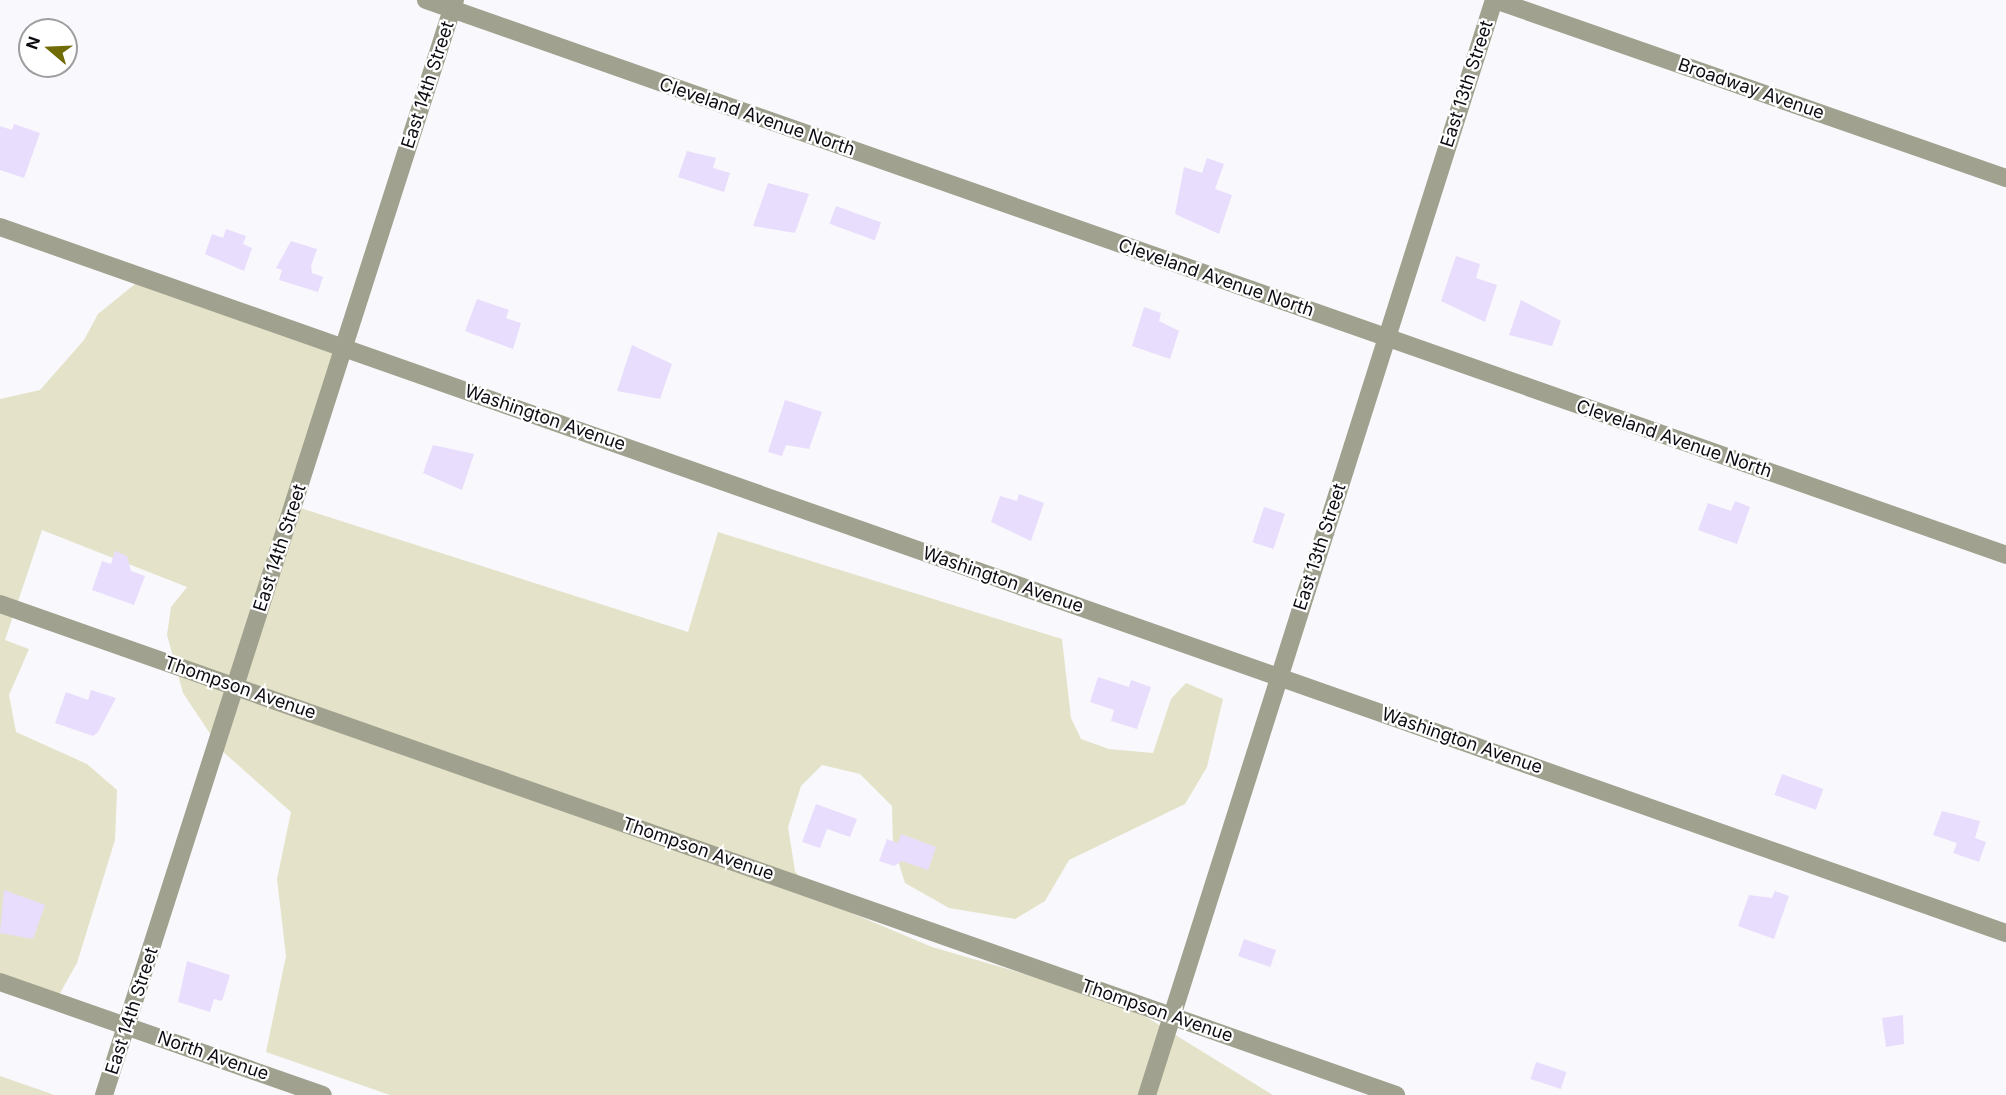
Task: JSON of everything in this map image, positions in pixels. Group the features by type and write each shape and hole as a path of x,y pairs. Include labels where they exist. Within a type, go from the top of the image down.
{"street":[{"name":"Cleveland Avenue North","path":"426,0 453,4 1386,338 2006,555"},
{"name":"Broadway Avenue","path":"1495,0 2006,178"},
{"name":"East 13th Street","path":"1147,1095 1495,0"},
{"name":"East 14th Street","path":"104,1095 453,4"},
{"name":"Washington Avenue","path":"0,227 2006,933"},
{"name":"Thompson Avenue","path":"0,604 1396,1095"},
{"name":"North Avenue","path":"0,982 323,1095"}],"green space":[{"path":"140,280 350,354 291,505 688,632 718,532 1062,639 1071,718 1081,739 1109,749 1153,753 1171,699 1186,683 1223,699 1207,767 1185,804 1069,860 1045,901 1015,919 949,908 905,883 893,844 892,806 860,774 822,765 801,786 788,827 795,871 814,897 932,947 1090,993 1148,1018 1273,1095 390,1095 266,1052 286,956 277,879 291,812 221,750 183,693 167,635 171,607 187,587 42,530 5,640 29,649 9,695 16,732 87,764 117,790 115,840 77,963 59,995 0,981 0,399 40,390 84,340 98,314"},
{"path":"0,1076 49,1093 54,1095 0,1095"}],"building":[{"path":"14,124 40,133 24,178 0,170 0,126 12,130"},
{"path":"687,151 716,158 713,168 730,173 724,192 678,177"},
{"path":"1207,158 1224,164 1215,189 1232,195 1219,234 1175,214 1184,167 1202,173"},
{"path":"768,183 809,194 795,233 753,226"},
{"path":"836,206 881,222 875,240 830,224"},
{"path":"226,229 246,236 243,244 252,248 244,271 205,254 212,234 223,238"},
{"path":"291,241 317,249 311,266 312,273 323,277 318,292 279,280 282,270 276,268"},
{"path":"1456,256 1480,264 1476,278 1497,285 1485,322 1441,301"},
{"path":"477,299 509,310 506,318 521,323 513,349 465,331"},
{"path":"1521,300 1561,321 1552,346 1509,335"},
{"path":"1144,307 1161,313 1159,321 1179,331 1170,359 1132,346"},
{"path":"632,345 672,364 660,399 617,391"},
{"path":"785,400 822,412 809,449 786,445 782,456 768,452"},
{"path":"433,445 474,454 462,490 423,473"},
{"path":"1019,494 1044,503 1031,541 991,522 1000,496 1017,501"},
{"path":"1735,501 1750,507 1737,544 1698,530 1708,503 1731,511"},
{"path":"1264,507 1285,514 1273,549 1253,542"},
{"path":"115,551 127,556 131,571 145,576 134,605 92,590 102,561 111,564"},
{"path":"1098,677 1129,687 1131,680 1151,687 1137,729 1111,721 1114,710 1090,702"},
{"path":"91,690 116,698 98,732 93,736 55,723 66,692 88,700"},
{"path":"1782,774 1823,789 1816,810 1774,795"},
{"path":"816,804 857,819 850,837 827,829 820,848 802,842"},
{"path":"1942,811 1980,821 1975,838 1986,842 1979,862 1953,853 1957,843 1933,835"},
{"path":"901,834 936,847 928,870 902,861 894,866 879,861 887,839 898,843"},
{"path":"4,890 45,905 33,939 0,933"},
{"path":"1775,891 1789,896 1774,939 1738,926 1749,895 1772,898"},
{"path":"1244,939 1276,950 1270,967 1238,956"},
{"path":"187,961 230,975 222,1001 214,999 210,1012 178,1002"},
{"path":"1903,1015 1904,1044 1886,1047 1882,1018"},
{"path":"1536,1062 1566,1072 1561,1089 1530,1079"}]}
